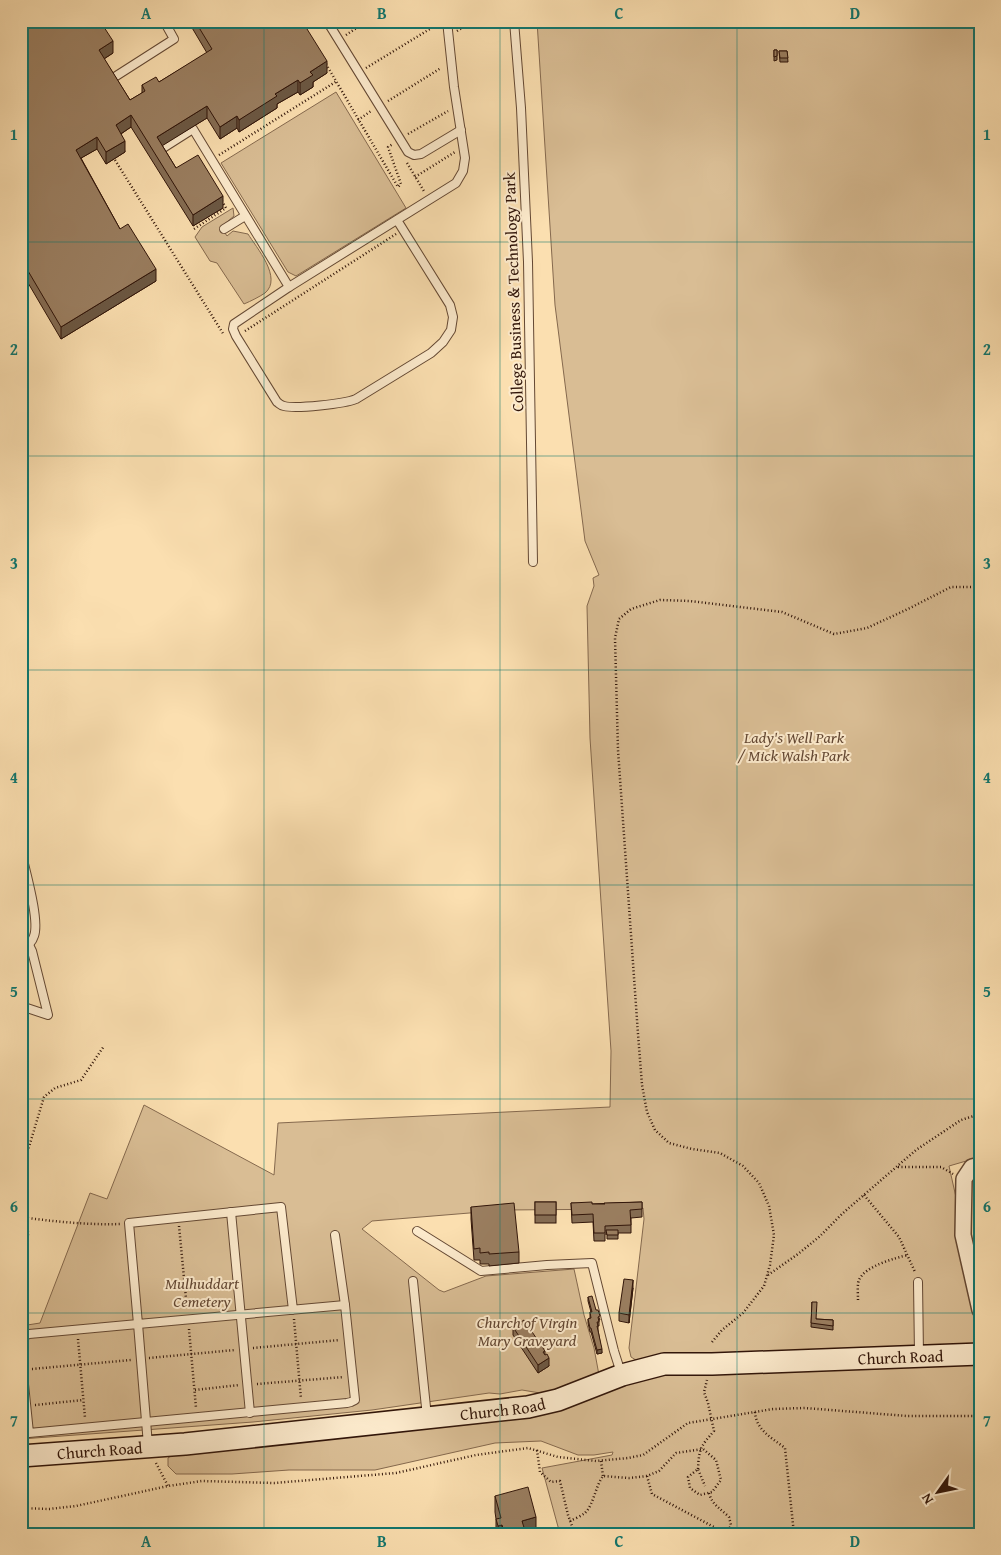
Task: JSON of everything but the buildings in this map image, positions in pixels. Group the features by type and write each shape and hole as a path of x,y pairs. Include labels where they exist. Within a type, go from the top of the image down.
{"street":[{"path":"980,1165 972,1166 964,1179 963,1235 980,1310"},
{"name":"Church Road","path":"21,1456 150,1447 528,1408 558,1400 622,1375 664,1364 712,1364 980,1354"}],"lane":[{"path":"97,27 106,21"},
{"path":"113,78 174,40 164,21"},
{"path":"328,21 408,152 414,155 421,154 461,130"},
{"name":"College Business & Technology Park","path":"514,21 521,108 528,262 533,562"},
{"path":"397,220 450,305 453,317 451,330 443,342 431,353 356,399 347,402 282,406 277,402 236,336 233,329 234,324 290,287 397,220 456,184 464,171 465,158 444,23"},
{"path":"160,150 192,129 290,287"},
{"path":"224,229 246,216"},
{"path":"21,851 35,916 35,935 29,945 21,951"},
{"path":"21,1006 48,1015 29,945"},
{"path":"150,1447 146,1421 129,1223 281,1207 293,1310"},
{"path":"231,1212 250,1413"},
{"path":"417,1231 481,1272 547,1265 592,1263 614,1351 622,1375"},
{"path":"21,1355 28,1433 352,1402 355,1400 353,1376 335,1235"},
{"path":"413,1282 427,1419"},
{"path":"918,1282 919,1355"},
{"path":"21,1340 29,1334 345,1305"}],"path":[{"path":"345,35 367,21"},
{"path":"465,21 465,27"},
{"path":"456,31 473,21"},
{"path":"365,68 436,24 444,23"},
{"path":"323,59 398,187 401,184 388,147 394,143"},
{"path":"387,101 441,68"},
{"path":"210,158 216,154 217,156 337,82"},
{"path":"358,120 374,109"},
{"path":"406,136 448,111"},
{"path":"415,177 455,152"},
{"path":"115,160 228,342 403,230"},
{"path":"194,229 226,208 221,201"},
{"path":"712,1342 722,1330 743,1313 764,1286 770,1265 774,1234 769,1206 759,1183 743,1166 720,1153 692,1149 669,1142 655,1130 647,1112 642,1085 618,750 615,638 619,619 631,609 660,600 690,601 782,612 834,634 866,628 951,588 980,587"},
{"path":"21,1255 28,1237 26,1157 44,1097 55,1088 81,1080 104,1046"},
{"path":"767,1276 798,1254 916,1150 961,1120 980,1114"},
{"path":"897,1167 940,1167 964,1179"},
{"path":"864,1195 899,1237 918,1282"},
{"path":"28,1218 69,1224 129,1223"},
{"path":"178,1218 187,1309"},
{"path":"858,1300 859,1280 864,1273 892,1258 908,1256"},
{"path":"293,1310 301,1408"},
{"path":"188,1320 197,1417"},
{"path":"77,1330 86,1427"},
{"path":"23,1369 349,1340"},
{"path":"705,1486 698,1469 698,1453 714,1431 704,1392 712,1364"},
{"path":"195,1390 353,1376"},
{"path":"26,1406 83,1400"},
{"path":"21,1508 50,1509 76,1506 168,1486 202,1481 274,1482 396,1473 476,1455 528,1448 558,1457 601,1461 643,1455 688,1423 773,1409 805,1408 907,1416 980,1416"},
{"path":"755,1412 755,1419 760,1429 785,1448 794,1534"},
{"path":"150,1447 154,1461 168,1486"},
{"path":"603,1476 629,1478 647,1476 659,1471 676,1453 703,1449 716,1460 721,1480 712,1492 700,1495 690,1488 688,1476 698,1469"},
{"path":"537,1450 540,1472 551,1482 560,1481 575,1534"},
{"path":"570,1521 585,1513 593,1498 598,1483 603,1476 601,1461"},
{"path":"647,1476 652,1494 727,1534 730,1526 729,1517 717,1508 709,1493"}],"green space":[{"path":"537,21 980,21 980,1157 949,1166 980,1305 980,1534 560,1534 542,1468 612,1455 613,1452 578,1455 541,1441 495,1443 375,1470 289,1470 232,1474 176,1474 168,1466 168,1458 175,1453 546,1410 639,1362 631,1357 629,1348 644,1219 643,1208 506,1210 372,1221 362,1229 444,1292 486,1276 574,1269 599,1375 546,1394 522,1390 372,1410 253,1422 21,1439 21,1326 40,1323 90,1193 107,1199 144,1105 274,1175 278,1123 610,1107 611,1051 590,738 587,606 594,586 593,578 599,575 585,541 555,305"},
{"path":"336,92 406,208 296,276 288,272 221,163"},
{"path":"233,208 234,216 221,227 227,236 233,231 248,234 262,254 270,271 271,279 270,287 265,293 244,304 217,263 210,261 195,237 202,227"}],"park label":[{"name":"Lady's Well Park / Mick Walsh Park","path":"794,746"},
{"name":"Mulhuddart Cemetery","path":"202,1292"},
{"name":"Church of Virgin Mary Graveyard","path":"527,1331"}]}
